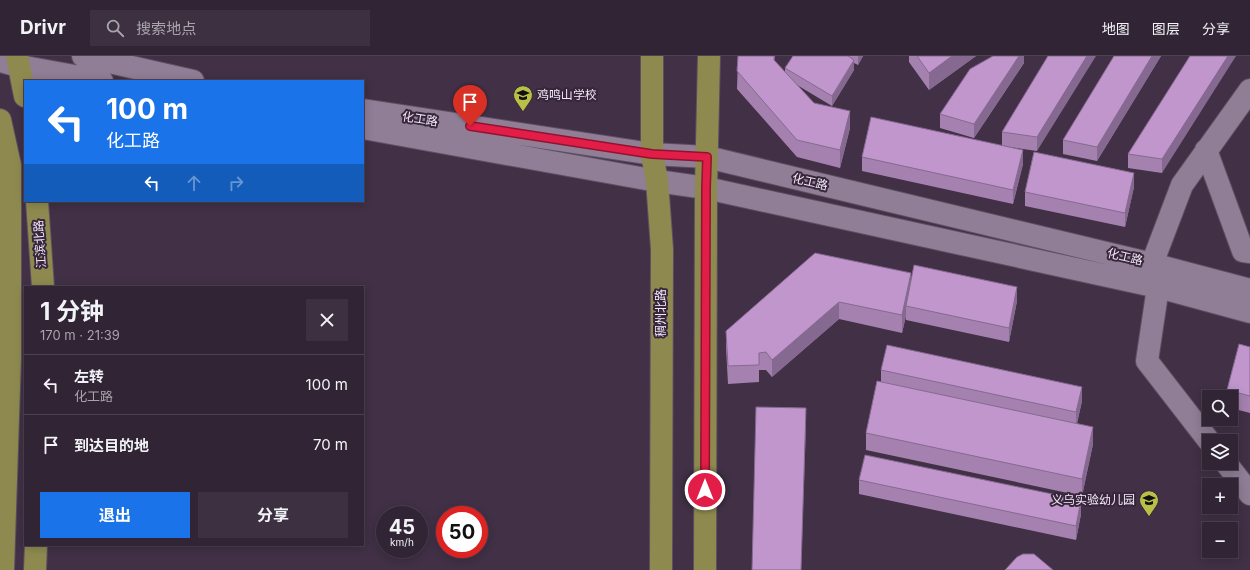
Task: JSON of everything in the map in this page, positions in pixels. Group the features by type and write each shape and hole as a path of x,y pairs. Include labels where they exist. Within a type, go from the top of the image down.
{"main road":[{"name":"稠州北路","path":"652,56 652,154 657,181 662,249 661,570"},
{"path":"705,570 706,188 709,56"},
{"path":"12,61 24,93"},
{"path":"0,120 10,164 10,358 3,570"},
{"name":"江滨北路","path":"37,202 43,286"},
{"path":"35,570 36,546"}],"street":[{"path":"83,56 190,80"},
{"path":"12,61 98,80"},
{"path":"1203,434 1147,361 1158,287 1152,264 1182,185 1250,90"},
{"name":"化工路","path":"364,110 652,154 707,157 1152,264 1250,290"},
{"name":"化工路","path":"364,128 657,181 706,188 1158,287 1250,312"},
{"path":"1206,150 1243,251 1250,252"},
{"path":"1231,470 1250,494"}],"building":[{"path":"738,56 774,56 774,60 814,103 850,111 840,150 797,140 737,71"},
{"path":"793,56 848,56 854,60 832,96 785,68"},
{"path":"917,56 952,56 929,73"},
{"path":"993,56 1019,56 974,124 940,114 970,69"},
{"path":"1048,56 1087,56 1037,137 1002,132"},
{"path":"1114,56 1152,56 1097,147 1063,140"},
{"path":"1190,56 1228,56 1162,159 1128,154"},
{"path":"871,117 1023,150 1013,190 862,157"},
{"path":"1034,152 1134,173 1125,213 1025,192"},
{"path":"815,253 911,273 902,315 839,302 772,360 766,352 759,353 759,365 728,366 726,331"},
{"path":"914,265 1017,287 1009,328 906,306"},
{"path":"1239,344 1250,347 1250,396 1238,393 1238,390 1227,390"},
{"path":"887,345 1082,387 1076,412 881,370"},
{"path":"877,381 1093,427 1082,479 866,433"},
{"path":"756,407 806,408 801,570 752,570"},
{"path":"865,455 1081,500 1076,526 859,480"},
{"path":"1023,554 1034,554 1053,570 1005,570 1017,557"}],"place":[{"name":"鸡鸣山学校","path":"523,112"},
{"name":"义乌实验幼儿园","path":"1149,517"}],"route":[{"path":"470,126 652,154 707,157 705,490"}]}
